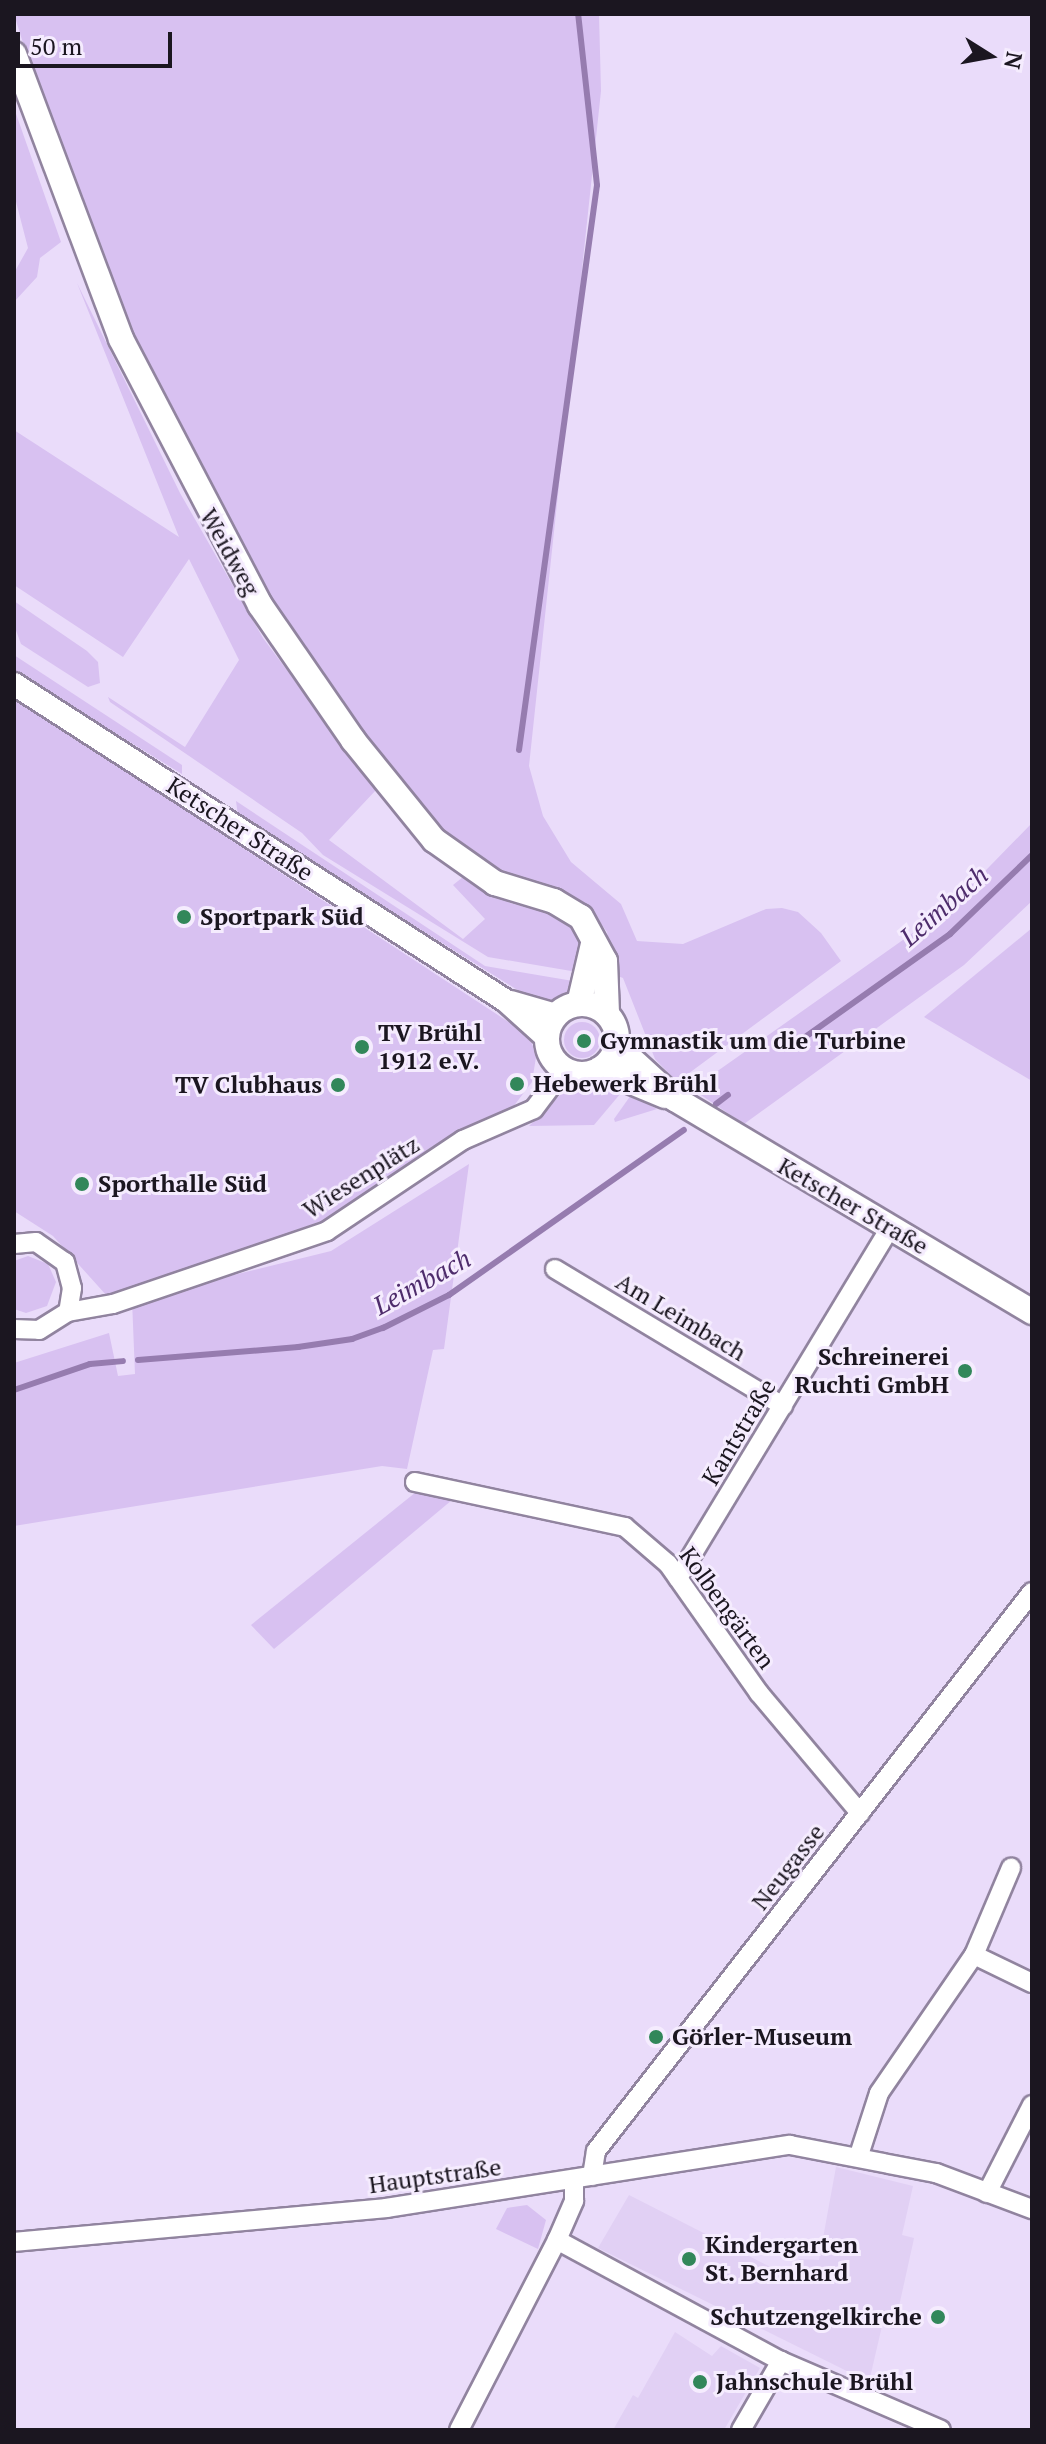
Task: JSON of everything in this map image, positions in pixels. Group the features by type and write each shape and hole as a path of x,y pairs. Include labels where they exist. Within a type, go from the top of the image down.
{"main road":[{"name":"Weidweg","path":"14,54 121,339 195,490 267,616 353,740 434,840 495,883 573,909 593,936"},
{"path":"593,936 605,961 607,1014 617,1046 600,1069 575,1074 564,1069 548,1050 552,1027 579,1004 593,936"},
{"path":"579,1004 607,1014"},
{"name":"Ketscher Straße","path":"617,1046 692,1110"},
{"name":"Ketscher Straße","path":"600,1069 692,1110 1032,1312"}],"street":[{"name":"Ketscher Straße","path":"14,684 506,1001 552,1027"},
{"name":"Wiesenplätz","path":"14,1329 39,1330 68,1312 113,1304 327,1231 463,1140 534,1109 564,1069"},
{"name":"Kantstraße","path":"678,1578 890,1228"},
{"path":"14,1244 36,1242 65,1262 72,1288 68,1312"},
{"name":"Am Leimbach","path":"555,1269 783,1406"},
{"name":"Kolbengärten","path":"415,1482 625,1527 678,1578 786,1726 860,1813"},
{"name":"Neugasse","path":"459,2430 557,2240 596,2151 1029,1602"},
{"path":"859,2155 879,2093 974,1955 1011,1868"},
{"path":"974,1955 1032,1983"},
{"path":"987,2193 1032,2105"},
{"name":"Hauptstraße","path":"14,2242 295,2219 583,2178 759,2146 804,2146 859,2155 936,2173 1032,2209"},
{"path":"557,2240 781,2361 941,2430"},
{"path":"741,2430 781,2361"}],"shaded area":[{"path":"14,14 599,14 601,91 529,766 543,816 571,862 621,904 637,941 683,944 766,909 782,908 798,912 821,933 841,961 677,1082 655,1059 623,978 615,975 607,932 588,906 559,889 501,872 453,842 428,816 349,719 270,601 133,341 48,123"},
{"path":"14,108 61,242 40,258 37,277 14,302 14,273 28,248 14,194"},
{"path":"77,283 180,493 263,638 376,790 329,840 463,939 485,919 453,885 463,877 510,903 559,916 579,934 583,973 488,957 323,855 302,833 110,702 108,697 185,747 239,660 189,559 123,657 14,585 14,430 179,537"},
{"path":"14,601 87,651 98,662 100,683 88,687 21,644 14,625"},
{"path":"14,655 182,765 182,774 14,671"},
{"name":"Sportpark Süd","path":"14,698 530,1036 536,1057 532,1082 513,1107 434,1146 322,1221 107,1296 53,1236 14,1211"},
{"path":"236,801 485,966 579,982 560,1002 532,999 238,816"},
{"path":"1032,823 1032,901 964,965 744,1124 692,1089 951,906"},
{"path":"1032,928 1032,1081 924,1017"},
{"path":"582,1022 595,1027 600,1040 595,1053 582,1058 569,1053 564,1040 569,1027"},
{"path":"607,1081 626,1087 594,1125 529,1126 566,1089"},
{"path":"631,1095 657,1109 615,1122 614,1119"},
{"path":"469,1164 444,1349 433,1350 407,1469 382,1466 14,1526 14,1363 109,1333 118,1376 135,1374 132,1300 331,1251"},
{"path":"28,1256 48,1264 56,1282 47,1306 26,1313 14,1309 14,1261"},
{"path":"416,1492 452,1500 274,1649 251,1625"},
{"path":"836,2167 913,2186 902,2235 914,2238 894,2329 882,2326 869,2382 598,2248 629,2195 796,2280 799,2259 819,2260"},
{"path":"527,2205 546,2220 538,2249 496,2229 507,2208"},
{"name":"Jahnschule Brühl","path":"675,2332 712,2356 721,2346 760,2368 724,2430 613,2430 633,2395 638,2398"}],"waterway":[{"path":"519,750 597,185 578,14"},
{"name":"Leimbach","path":"801,1040 950,934 1032,855"},
{"name":"Leimbach","path":"716,1104 728,1095"},
{"name":"Leimbach","path":"138,1360 298,1347 352,1339 383,1328 449,1295 684,1130"},
{"name":"Leimbach","path":"14,1390 90,1364 123,1361"}],"place":[{"name":"Sportpark Süd","path":"184,917"},
{"name":"Gymnastik um die Turbine","path":"584,1041"},
{"name":"TV Brühl 1912 e.V.","path":"362,1047"},
{"name":"Hebewerk Brühl","path":"517,1084"},
{"name":"TV Clubhaus","path":"338,1085"},
{"name":"Sporthalle Süd","path":"82,1184"},
{"name":"Schreinerei Ruchti GmbH","path":"965,1371"},
{"name":"Görler-Museum","path":"656,2037"},
{"name":"Kindergarten St. Bernhard","path":"689,2259"},
{"name":"Schutzengelkirche","path":"938,2317"},
{"name":"Jahnschule Brühl","path":"700,2382"}]}
